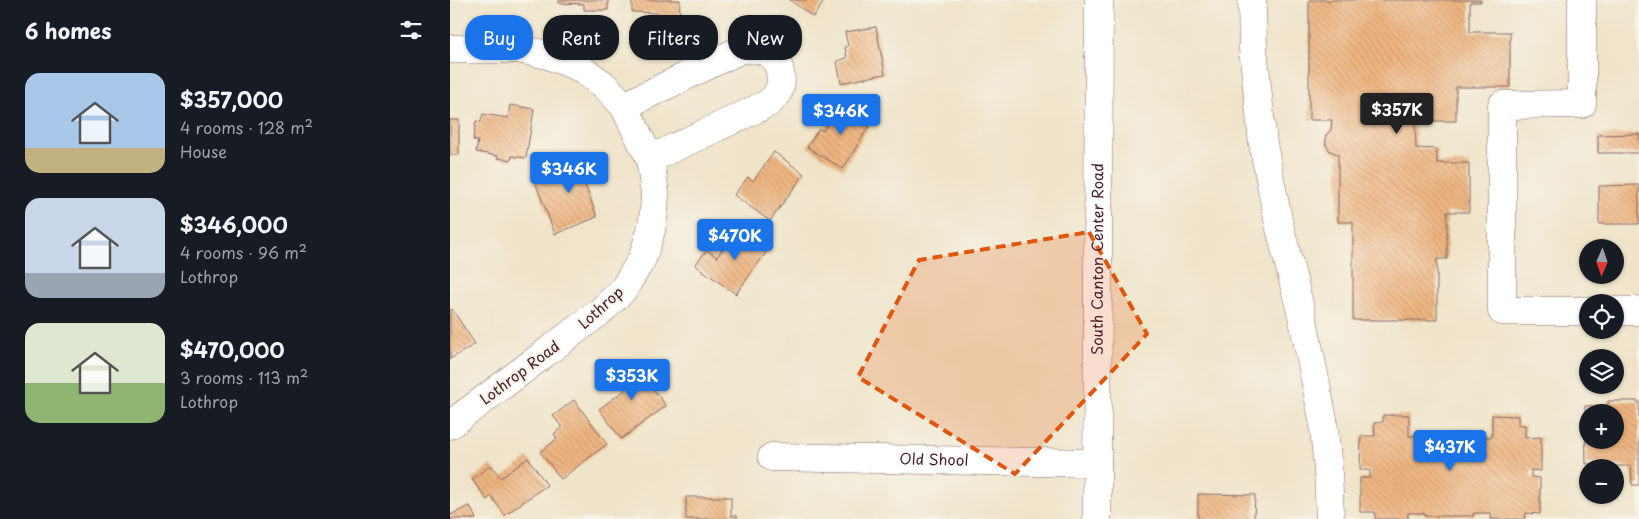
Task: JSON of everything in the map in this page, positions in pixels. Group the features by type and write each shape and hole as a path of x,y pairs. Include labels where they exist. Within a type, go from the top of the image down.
{"street":[{"name":"South Canton Center Road","path":"1097,519 1099,0"},
{"path":"1252,0 1252,48 1263,144 1279,224 1303,320 1323,419 1330,519"},
{"path":"1579,311 1502,311 1502,105 1582,104 1582,0"},
{"name":"Lothrop","path":"450,49 517,49 548,55 578,67 603,84 624,106 650,159 655,193 654,212 651,231 642,259 623,290 601,311 566,338"},
{"path":"624,106 742,49 765,52 773,57 780,70 780,86 777,94 769,102 650,159"},
{"path":"1624,311 1639,312"},
{"name":"Lothrop Road","path":"450,425 566,338"},
{"name":"Old Shool","path":"772,456 1097,462"}],"highlighted area":[{"path":"1089,232 1147,334 1015,474 858,377 919,260"}],"building":[{"path":"559,0 608,0 608,10 584,10 584,4 559,3"},
{"path":"632,0 680,0 679,15 632,12"},
{"path":"790,0 825,0 813,17"},
{"path":"1309,0 1481,0 1481,2 1470,2 1470,32 1510,32 1510,87 1456,87 1456,121 1415,121 1416,148 1437,149 1437,163 1469,163 1469,212 1447,212 1447,259 1437,259 1437,320 1353,320 1353,222 1338,222 1338,154 1330,151 1326,145 1326,135 1331,130 1332,120 1309,120"},
{"path":"876,27 885,74 841,83 837,61 847,58 845,47 848,46 845,32"},
{"path":"841,102 872,121 843,169 807,147 819,129 823,131"},
{"path":"510,105 534,109 526,158 512,156 511,160 476,152 478,141 473,140 476,121 481,122 483,114 508,118"},
{"path":"450,120 459,120 459,155 450,155"},
{"path":"1639,134 1639,153 1598,153 1598,135"},
{"path":"774,152 804,174 770,221 734,195 748,177 753,181"},
{"path":"594,155 603,178 585,185 597,217 555,234 534,179"},
{"path":"1639,185 1639,224 1599,224 1599,186"},
{"path":"744,228 770,247 736,294 695,265 707,250 717,257 729,240 733,243"},
{"path":"452,309 475,344 450,359 450,311"},
{"path":"632,360 666,406 621,439 599,409 625,390 613,373"},
{"path":"574,400 607,444 561,479 540,452 557,439 554,434 562,427 553,416"},
{"path":"1608,401 1639,401 1639,485 1632,485 1631,466 1624,466 1624,459 1586,459 1586,449 1624,449 1624,404 1608,404"},
{"path":"1383,415 1409,415 1409,436 1492,437 1492,415 1518,416 1518,425 1525,425 1525,438 1541,437 1541,471 1531,470 1531,477 1540,478 1540,514 1526,513 1525,519 1491,519 1491,513 1473,513 1474,516 1424,516 1424,513 1408,513 1408,519 1375,519 1375,512 1360,512 1360,478 1370,478 1370,470 1360,470 1361,436 1375,436 1374,423 1383,422"},
{"path":"528,458 547,485 505,515 491,496 487,500 472,479 491,465 501,478"},
{"path":"1198,494 1255,495 1254,519 1198,519"},
{"path":"686,497 731,497 731,516 737,516 737,519 686,519"},
{"path":"470,506 476,519 450,519 450,515"}]}
